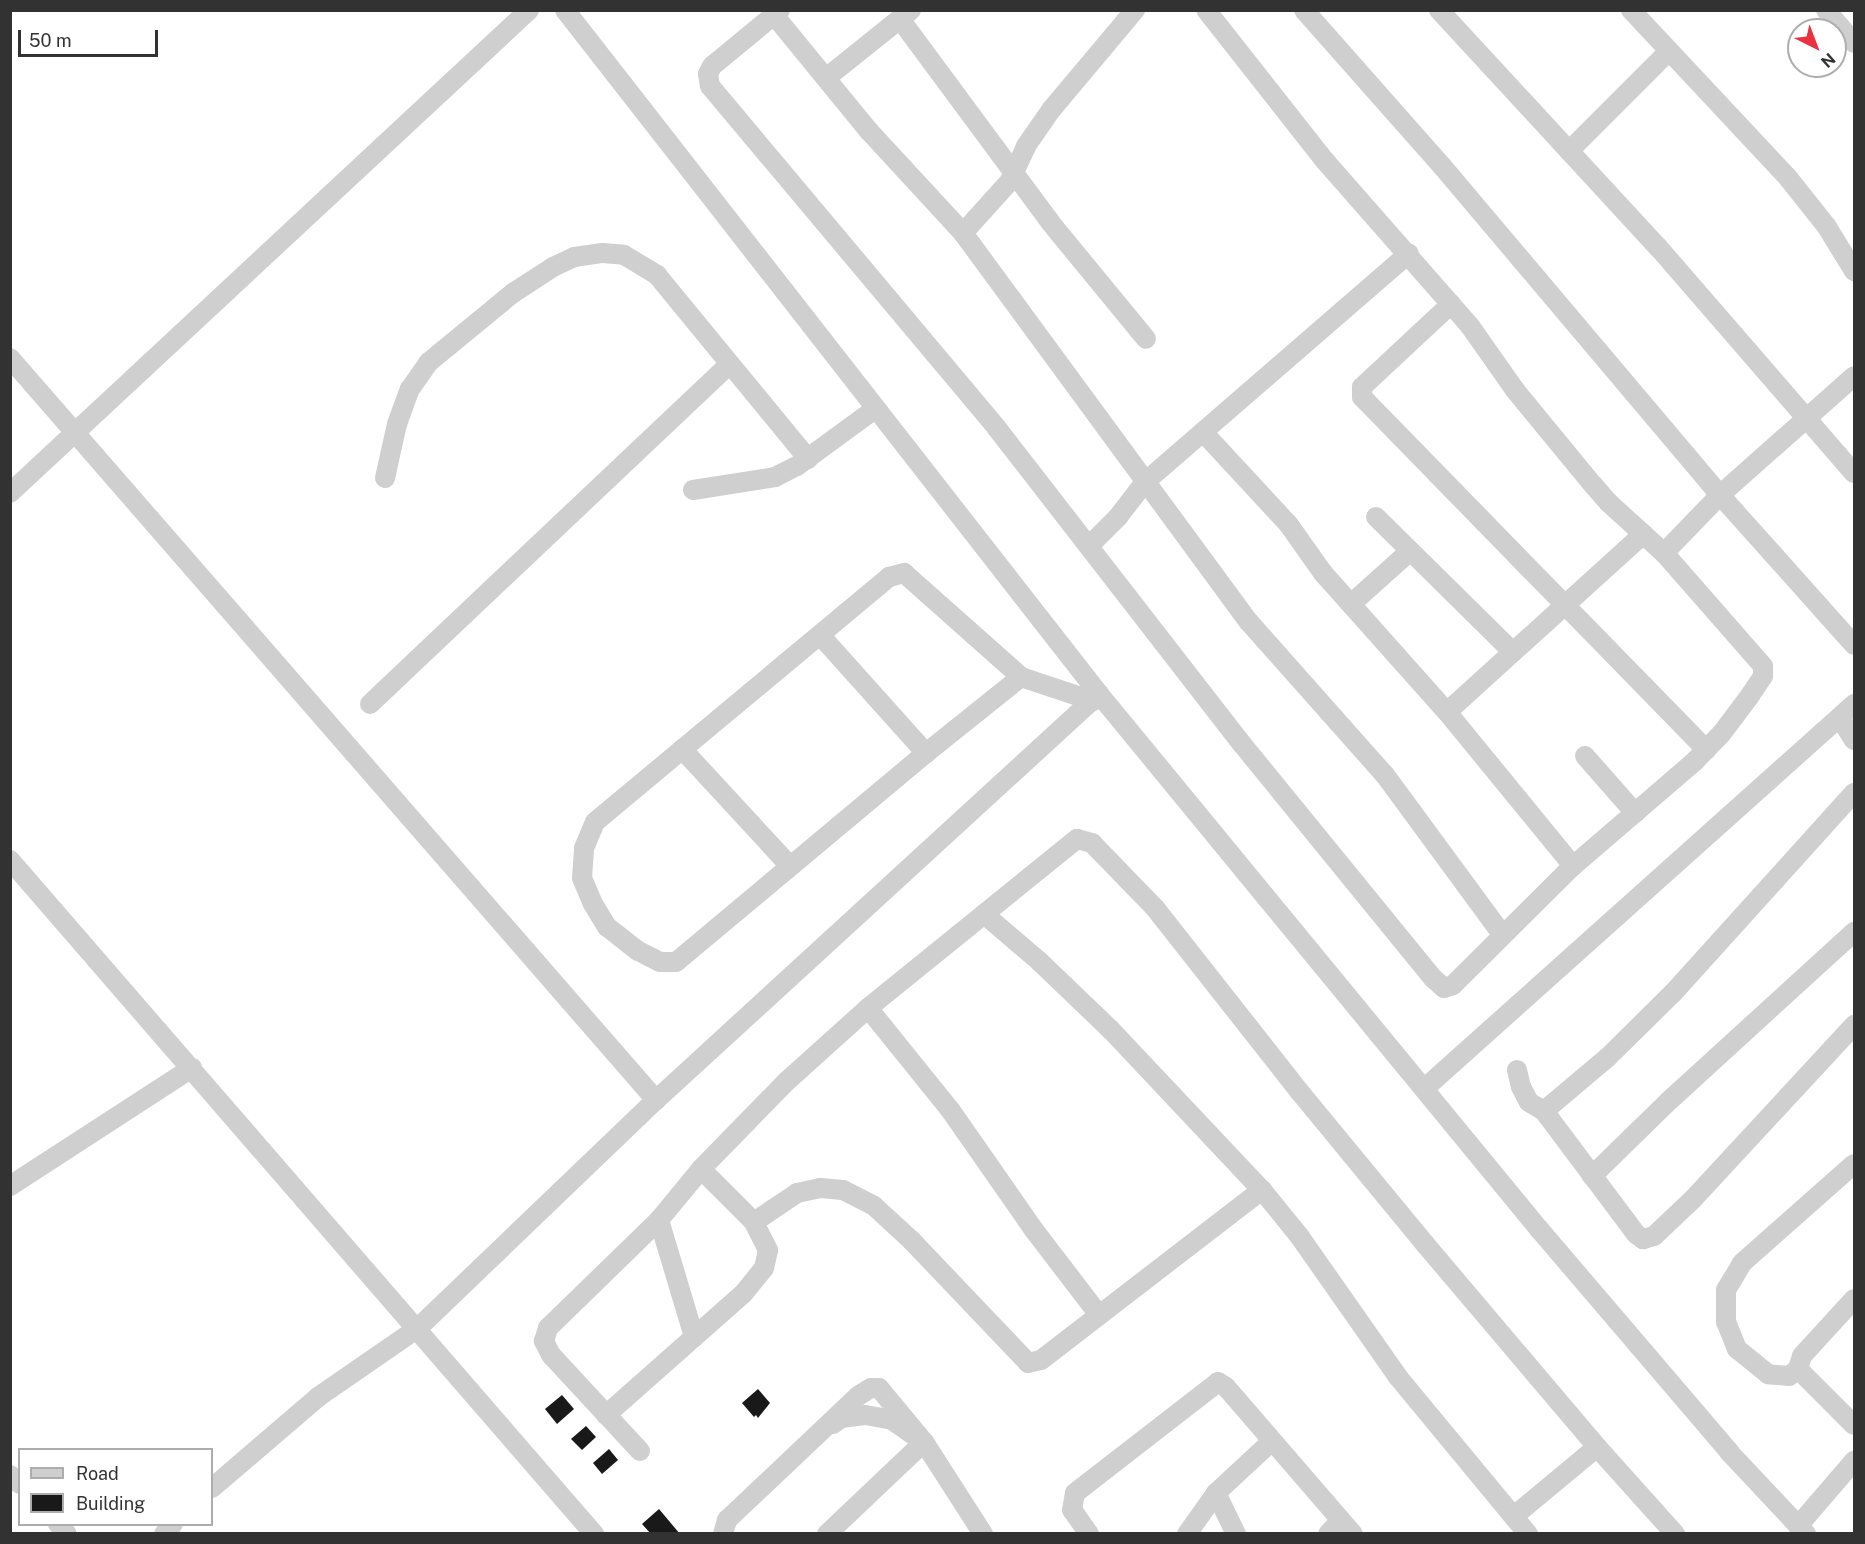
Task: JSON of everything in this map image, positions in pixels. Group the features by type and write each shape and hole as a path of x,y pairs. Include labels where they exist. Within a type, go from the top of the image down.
{"street":[{"path":"10,493 529,10"},
{"path":"565,10 1096,697 1425,1088 1539,1229 1730,1453 1802,1530 1854,1461"},
{"path":"963,233 998,197 1026,146 1051,110 1135,10"},
{"path":"1206,10 1325,161 1451,304 1593,485 1664,553 1763,666 1763,676 1749,697 1706,750 1573,866 1453,985 1444,988 1434,979 1242,744 1090,545 996,427 710,86 708,74 712,66 777,13 869,130 963,233 1250,622 1385,774 1502,934"},
{"path":"1304,10 1442,166 1720,495 1854,645"},
{"path":"1439,10 1658,247 1854,473"},
{"path":"1631,10 1789,179 1827,228 1854,271"},
{"path":"1827,10 1854,43"},
{"path":"826,78 906,15 1050,222 1146,339"},
{"path":"1569,151 1668,52"},
{"path":"1090,545 1125,509 1145,482 1408,253"},
{"path":"385,478 396,424 410,389 429,362 513,293 553,267 574,257 614,254 624,255 643,264 657,275 808,459"},
{"path":"1451,304 1362,387 1362,397 1706,750"},
{"path":"10,358 656,1100"},
{"path":"370,704 730,364"},
{"path":"1664,553 1720,495 1854,376"},
{"path":"693,490 775,477 808,459 875,409"},
{"path":"1203,432 1288,525 1323,573 1447,712 1573,866"},
{"path":"1376,517 1513,652"},
{"path":"1447,712 1643,534"},
{"path":"1351,604 1410,551"},
{"path":"1021,677 926,753 676,962 660,962 638,951 607,927 582,878 584,848 595,822 889,577 904,573 1021,677 1096,697"},
{"path":"820,635 926,753"},
{"path":"213,1487 318,1397 418,1328 656,1100 1096,697"},
{"path":"1425,1088 1854,704"},
{"path":"1839,718 1854,740"},
{"path":"682,750 790,866"},
{"path":"1585,756 1635,813"},
{"path":"1544,1111 1607,1058 1673,993 1854,793"},
{"path":"640,1451 551,1355 544,1341 548,1328 659,1220 701,1169 787,1081 868,1008 1077,839 1092,843 1155,908 1306,1100 1597,1447 1675,1533"},
{"path":"10,860 594,1533"},
{"path":"984,914 1039,961 1112,1030 1262,1190 1300,1237 1398,1377 1528,1533"},
{"path":"1592,1176 1722,1051 1854,933"},
{"path":"868,1008 951,1111 1034,1230 1099,1315"},
{"path":"1517,1070 1521,1087 1529,1102 1544,1111 1636,1234 1643,1239 1654,1236 1694,1198 1854,1025"},
{"path":"10,1186 192,1068"},
{"path":"1854,1164 1742,1263 1726,1290 1726,1322 1737,1349 1768,1374 1790,1376 1798,1370 1802,1356 1854,1299"},
{"path":"606,1415 743,1293 764,1268 768,1250 754,1222 701,1169"},
{"path":"754,1222 797,1193 820,1188 843,1190 874,1206 912,1241 1028,1363 1041,1360 1262,1190"},
{"path":"659,1220 694,1337"},
{"path":"1798,1370 1854,1425"},
{"path":"1089,1533 1072,1510 1075,1493 1218,1382 1226,1387 1272,1441 1341,1529"},
{"path":"723,1533 727,1520 858,1396 871,1388 879,1388 924,1442 983,1533"},
{"path":"734,1533 737,1510 746,1492 841,1418 865,1415 892,1420 924,1442"},
{"path":"1187,1533 1216,1493 1272,1441"},
{"path":"827,1533 924,1442"},
{"path":"1514,1516 1597,1447"},
{"path":"1216,1493 1236,1533"}],"building":[{"path":"758,1389 770,1403 758,1418 756,1415 754,1417 742,1403"},
{"path":"562,1395 574,1409 557,1424 545,1409"},
{"path":"586,1426 596,1437 582,1450 571,1439"},
{"path":"609,1449 618,1460 602,1474 593,1463"},
{"path":"659,1509 680,1534 651,1534 642,1524"}]}
